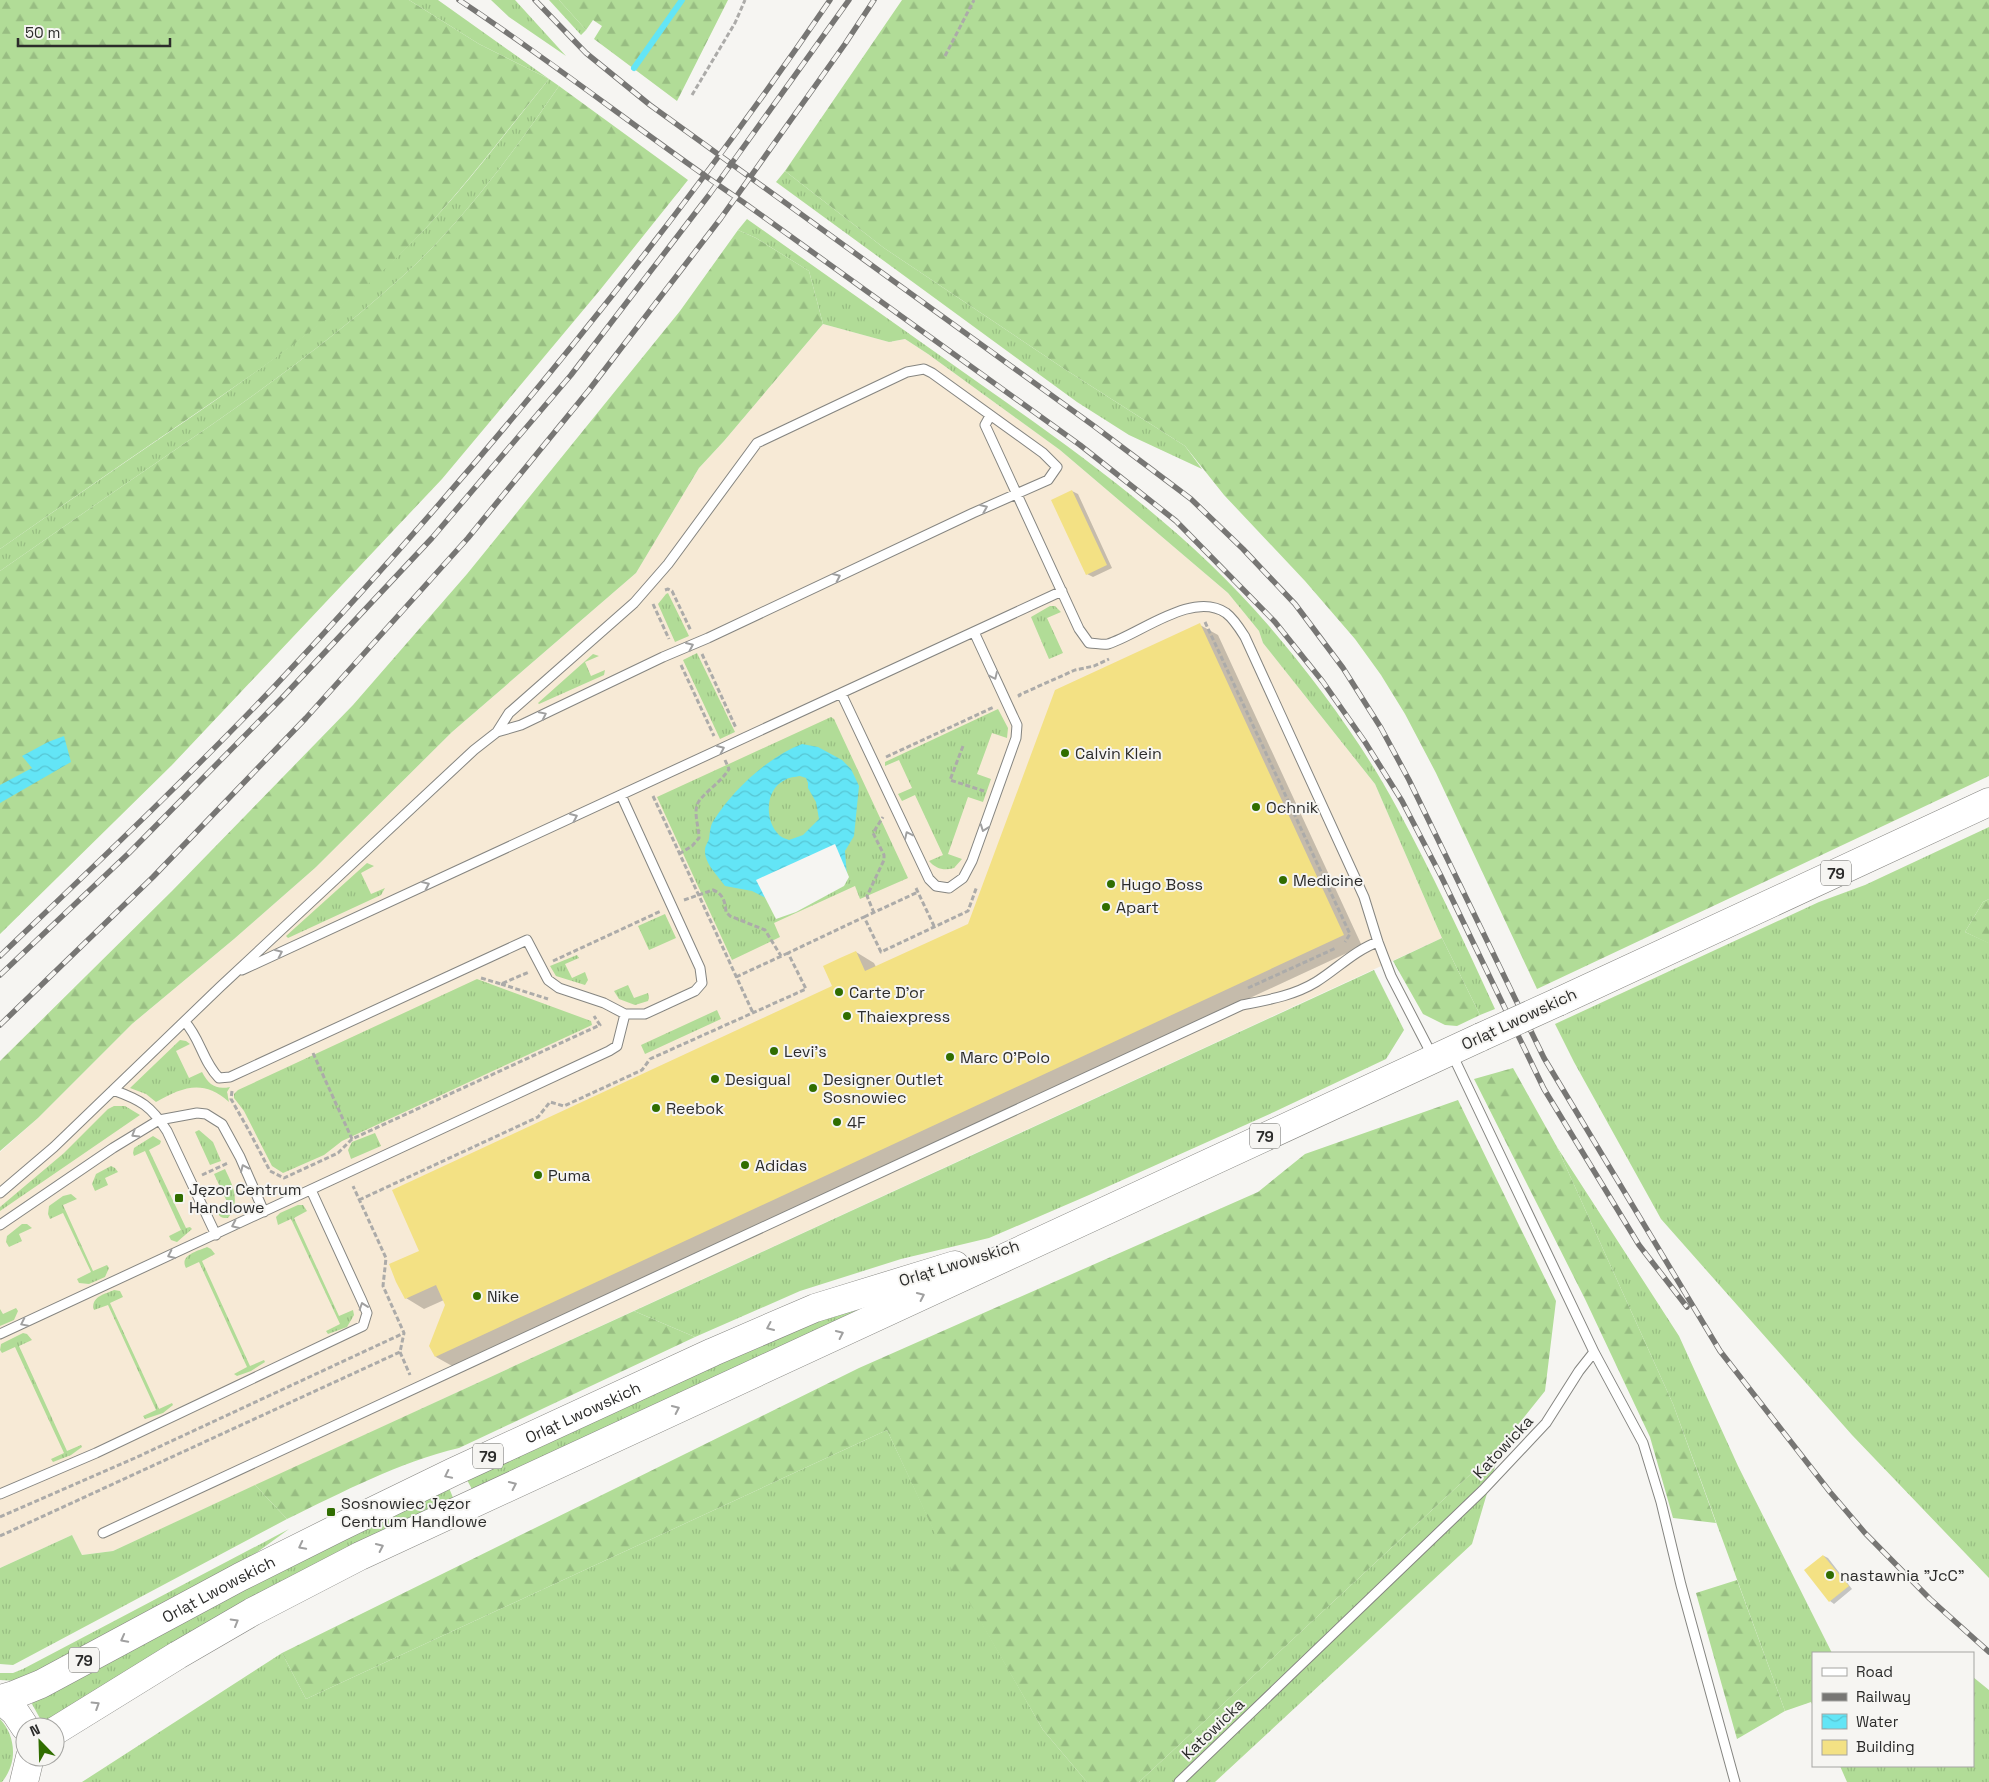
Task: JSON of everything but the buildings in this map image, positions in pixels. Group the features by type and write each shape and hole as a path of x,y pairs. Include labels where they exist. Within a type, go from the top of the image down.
{"main road":[{"name":"Orląt Lwowskich","path":"65,1725 252,1612 360,1556 1049,1235 1989,802"},
{"name":"Orląt Lwowskich","path":"0,1699 41,1684 240,1577 436,1481 784,1320 815,1308 1049,1235"},
{"name":"79","path":"0,1699 18,1717"}],"lane":[{"path":"0,1193 54,1147 234,974 467,756 497,732 509,714 634,603 668,564 757,443 907,372 924,369 932,372 1057,466 1048,480 521,725 497,732"},
{"path":"990,416 985,425 1079,628 1089,643 1106,644 1176,613 1201,606 1226,613 1245,637 1364,897 1391,976 1442,1055 1643,1444 1661,1502 1681,1585 1734,1782"},
{"path":"234,974 1062,591"},
{"path":"841,694 929,879 936,886 949,888 963,878 972,861 1016,738 1017,726 974,632"},
{"path":"185,1022 194,1032 213,1072 219,1078 230,1077 527,940 548,980 560,988 597,1001 624,1014 645,1014 695,992 702,983 700,968 621,795"},
{"path":"103,1533 1242,1005 1287,995 1314,983 1365,946 1378,942"},
{"path":"0,1334 348,1174 609,1051 617,1046 624,1014"},
{"path":"112,1090 125,1094 150,1108 167,1131 216,1235"},
{"path":"0,1225 113,1148 159,1120 197,1113 206,1114 222,1124 240,1157 264,1212"},
{"path":"0,1494 96,1453 362,1326 366,1313 311,1190"},
{"name":"Katowicka","path":"1179,1782 1483,1490 1546,1423 1579,1371 1594,1352"}],"path":[{"path":"692,95 735,23 745,0"},
{"path":"945,56 974,0"},
{"path":"661,592 668,589 672,591 748,751 718,764"},
{"path":"657,598 653,603 729,769 716,786 703,796 697,805 696,815 699,838 692,846 679,854"},
{"path":"1199,619 1207,623 1350,934 1347,940 1334,949 1244,990"},
{"path":"874,763 1075,670 1094,666 1112,658"},
{"path":"1019,695 1023,703"},
{"path":"963,746 950,780 996,795"},
{"path":"660,791 652,795 753,1014"},
{"path":"879,809 887,825"},
{"path":"874,912 867,896 884,860 884,855 873,833 883,817"},
{"path":"864,917 881,952 968,911 978,883"},
{"path":"914,884 934,926"},
{"path":"501,984 698,894 713,890 720,892 725,902 726,912 730,916 765,930 781,956"},
{"path":"736,977 918,892"},
{"path":"359,1200 538,1117 550,1102 564,1106 642,1070 650,1059 806,989 788,953"},
{"path":"476,976 551,1000"},
{"path":"233,1089 230,1099 248,1128 270,1171 284,1178 338,1153 352,1139 600,1025 596,1017 586,1014"},
{"path":"304,1056 313,1052 352,1139"},
{"path":"338,1153 386,1258 383,1286 404,1333 400,1352 410,1376"},
{"path":"0,1517 136,1458 404,1333"},
{"path":"0,1536 400,1352"}],"shaded area":[{"path":"823,324 889,342 905,339 928,354 1060,450 1228,593 1259,631 1263,643 1375,784 1442,938 113,1551 82,1555 72,1535 0,1568 0,1152 38,1118 132,1024 315,868 452,732 636,573 699,468"}],"green space":[{"path":"0,0 409,0 479,44 549,79 433,220 412,243 343,306 269,363 0,549"},
{"path":"409,0 438,0 549,79 479,44"},
{"path":"491,0 515,0 566,56 509,17"},
{"path":"549,0 559,0 586,30 581,35"},
{"path":"559,0 728,0 677,101 594,39 602,26 593,20 586,30"},
{"path":"902,0 1989,0 1989,776 1537,989 1436,773 1405,714 1381,675 1355,639 1305,581 1224,495 1185,446 1066,370 884,248 785,171"},
{"path":"549,79 559,86 492,178 455,223 417,263 388,289 328,339 267,385 0,571 0,549 211,404 314,328 364,287 432,222"},
{"path":"559,86 688,180 600,290 442,479 172,765 0,934 0,571 267,385 328,339 388,289 436,244 474,201 527,132"},
{"path":"785,171 884,248 1066,370 1185,446 1202,469 1129,435 1077,402 776,182"},
{"path":"747,219 1030,419 1103,473 1173,530 1238,592 1304,669 1338,714 1369,760 1423,857 1495,1009 1480,1015 1442,938 1375,784 1263,643 1259,631 1228,593 1060,450 928,354 905,339 889,342 823,324 809,271 756,238 738,230"},
{"path":"738,230 756,238 809,271 823,324 699,468 636,573 452,732 315,868 132,1024 38,1118 0,1151 0,1061 172,891 353,705 467,574 680,311"},
{"path":"668,593 689,636 675,642 658,604"},
{"path":"1050,606 1055,606 1061,612 1047,618 1063,653 1049,659 1031,617"},
{"path":"697,653 735,732 720,739 683,660"},
{"path":"593,654 599,656 585,662 591,676 605,670 604,675 538,703"},
{"path":"998,709 1008,728 1007,738 992,733 977,774 991,779 983,802 968,797 948,854 962,859 954,868 937,868 929,861 943,855 915,795 902,801 898,794 912,788 899,760 885,766 885,762"},
{"path":"831,717 834,719 908,878 860,899 855,886 774,923 780,937 732,960 657,797"},
{"path":"1989,827 1989,899 1983,902 1965,932 1989,943 1989,1578 1852,1435 1661,1219 1555,1024 1819,902 1865,885"},
{"path":"367,863 374,866 361,873 371,894 385,888 381,895 288,938 286,936"},
{"path":"1989,899 1988,943 1965,932 1983,902"},
{"path":"665,914 676,938 649,950 638,926"},
{"path":"1442,938 1480,1015 1457,1026 1445,1025 1423,1014 1393,961"},
{"path":"577,955 579,958 565,964 572,978 585,972 588,980 585,985 556,976 550,966"},
{"path":"1374,970 1404,1030 1386,1059 1274,1112 989,1238 901,1259 800,1291 695,1337 634,1311"},
{"path":"477,979 591,1021 592,1025 342,1141 324,1155 283,1173 272,1166 244,1111 234,1098 234,1094 238,1090"},
{"path":"628,985 634,998 648,993 648,1001 635,1005 619,999 614,991"},
{"path":"717,1010 721,1019 645,1054 641,1045"},
{"path":"180,1040 190,1044 176,1051 189,1078 202,1072 213,1086 221,1088 230,1087 227,1092 229,1102 210,1090 193,1088 175,1092 156,1102 146,1094 130,1088"},
{"path":"1513,1068 1557,1147 1673,1404 1716,1523 1673,1518 1650,1437 1585,1299 1474,1079"},
{"path":"1458,1100 1556,1301 1545,1391 1501,1446 1139,1782 1087,1782 1043,1730 957,1581 887,1430 306,1699 282,1653 859,1368 1258,1192 1305,1154"},
{"path":"114,1106 125,1106 140,1115 0,1211 0,1207 64,1153 108,1109"},
{"path":"199,1130 213,1142 221,1161 210,1165 195,1132"},
{"path":"375,1133 381,1146 351,1159 348,1150 352,1142"},
{"path":"153,1136 161,1141 160,1144 149,1150 186,1228 190,1227 192,1229 177,1242 171,1240 169,1236 181,1230 145,1151 134,1156 133,1153 134,1148"},
{"path":"1557,1147 1679,1336 1738,1466 1831,1652 1812,1652 1812,1704 1811,1702 1785,1711 1673,1404"},
{"path":"111,1166 118,1172 105,1178 108,1185 95,1191 92,1184 96,1174"},
{"path":"225,1169 233,1187 235,1200 232,1212 228,1218 222,1217 218,1212 229,1206 214,1174"},
{"path":"71,1194 77,1199 63,1205 93,1271 107,1265 109,1268 105,1277 89,1284 79,1283 77,1279 91,1272 63,1213 50,1219 48,1214 49,1206 63,1196"},
{"path":"298,1205 303,1205 307,1211 294,1218 339,1316 353,1310 354,1315 347,1327 328,1334 326,1331 340,1324 291,1219 278,1225 276,1217 280,1213"},
{"path":"22,1224 27,1224 32,1228 19,1234 22,1241 9,1247 6,1242 7,1236"},
{"path":"207,1247 215,1254 202,1261 250,1366 264,1360 265,1362 251,1371 237,1376 234,1374 247,1367 199,1262 186,1268 185,1264 185,1260 190,1254"},
{"path":"114,1290 120,1291 123,1297 110,1303 159,1409 172,1403 173,1405 163,1413 145,1419 143,1416 156,1410 108,1305 94,1310 93,1306 96,1299"},
{"path":"893,1295 473,1491 467,1480 764,1343 845,1310"},
{"path":"16,1308 18,1311 14,1320 0,1326 0,1309 3,1314"},
{"path":"634,1311 695,1337 459,1448 393,1469 287,1519 255,1485"},
{"path":"23,1333 27,1334 32,1340 19,1346 67,1451 81,1445 82,1447 71,1455 53,1462 51,1459 64,1453 15,1347 2,1353 0,1350 1,1344"},
{"path":"887,1430 958,1581 1043,1730 1087,1782 82,1782 282,1653 306,1699"},
{"path":"1501,1446 1472,1544 1215,1782 1139,1782"},
{"path":"255,1485 287,1519 13,1665 0,1664 0,1568 72,1535 82,1555 113,1551"},
{"path":"449,1488 454,1500 152,1656 54,1717 39,1717 32,1704 33,1701 255,1583"},
{"path":"289,1529 245,1561 19,1681 0,1680 0,1673 13,1673 23,1669"},
{"path":"1737,1580 1785,1711 1737,1739 1696,1593"},
{"path":"1974,1678 1989,1690 1989,1782 1847,1782 1840,1767 1974,1767"},
{"path":"0,1719 9,1733 13,1750 11,1767 2,1782 0,1782"}],"water":[{"path":"64,736 71,762 0,803 0,785 32,768 22,756"},
{"path":"802,744 818,747 842,760 851,769 859,786 854,836 845,851 847,877 766,898 752,891 725,886 715,874 705,855 713,822 741,786 764,766","holes":["800,776 806,778 808,788 816,802 819,819 803,835 789,840 779,835 774,829 769,813 770,797 778,784 787,779"]}],"pier":[{"path":"835,844 849,877 844,886 796,912 776,919 756,880"}],"waterway":[{"path":"634,68 682,0"}],"railway":[{"path":"459,0 531,49 1080,445 1176,521 1275,622 1323,682 1365,742 1402,801 1441,876 1544,1089 1639,1245 1687,1307"},
{"path":"535,0 586,53 650,105 1094,426 1191,499 1243,549 1295,604 1343,668 1381,728 1409,780 1544,1058 1720,1351 1830,1492 1865,1533 1930,1599 1989,1652"},
{"path":"0,956 138,824 240,722 348,607 422,524 565,355 634,268 701,180 830,0"},
{"path":"0,975 129,853 282,698 432,538 571,375 709,195 849,0"},
{"path":"0,1025 153,877 306,718 468,538 589,390 721,218 845,44 874,0"}],"place":[{"name":"Calvin Klein","path":"1065,753"},
{"name":"Ochnik","path":"1256,807"},
{"name":"Medicine","path":"1283,880"},
{"name":"Hugo Boss","path":"1111,884"},
{"name":"Apart","path":"1106,907"},
{"name":"Carte D'or","path":"839,992"},
{"name":"Thaiexpress","path":"847,1016"},
{"name":"Levi's","path":"774,1051"},
{"name":"Marc O'Polo","path":"950,1057"},
{"name":"Desigual","path":"715,1079"},
{"name":"Designer Outlet Sosnowiec","path":"813,1088"},
{"name":"Reebok","path":"656,1108"},
{"name":"4F","path":"837,1122"},
{"name":"Adidas","path":"745,1165"},
{"name":"Puma","path":"538,1175"},
{"name":"Jęzor Centrum Handlowe","path":"179,1198"},
{"name":"Nike","path":"477,1296"},
{"name":"Sosnowiec Jęzor Centrum Handlowe","path":"331,1512"},
{"name":"nastawnia \"JcC\"","path":"1830,1575"}]}
